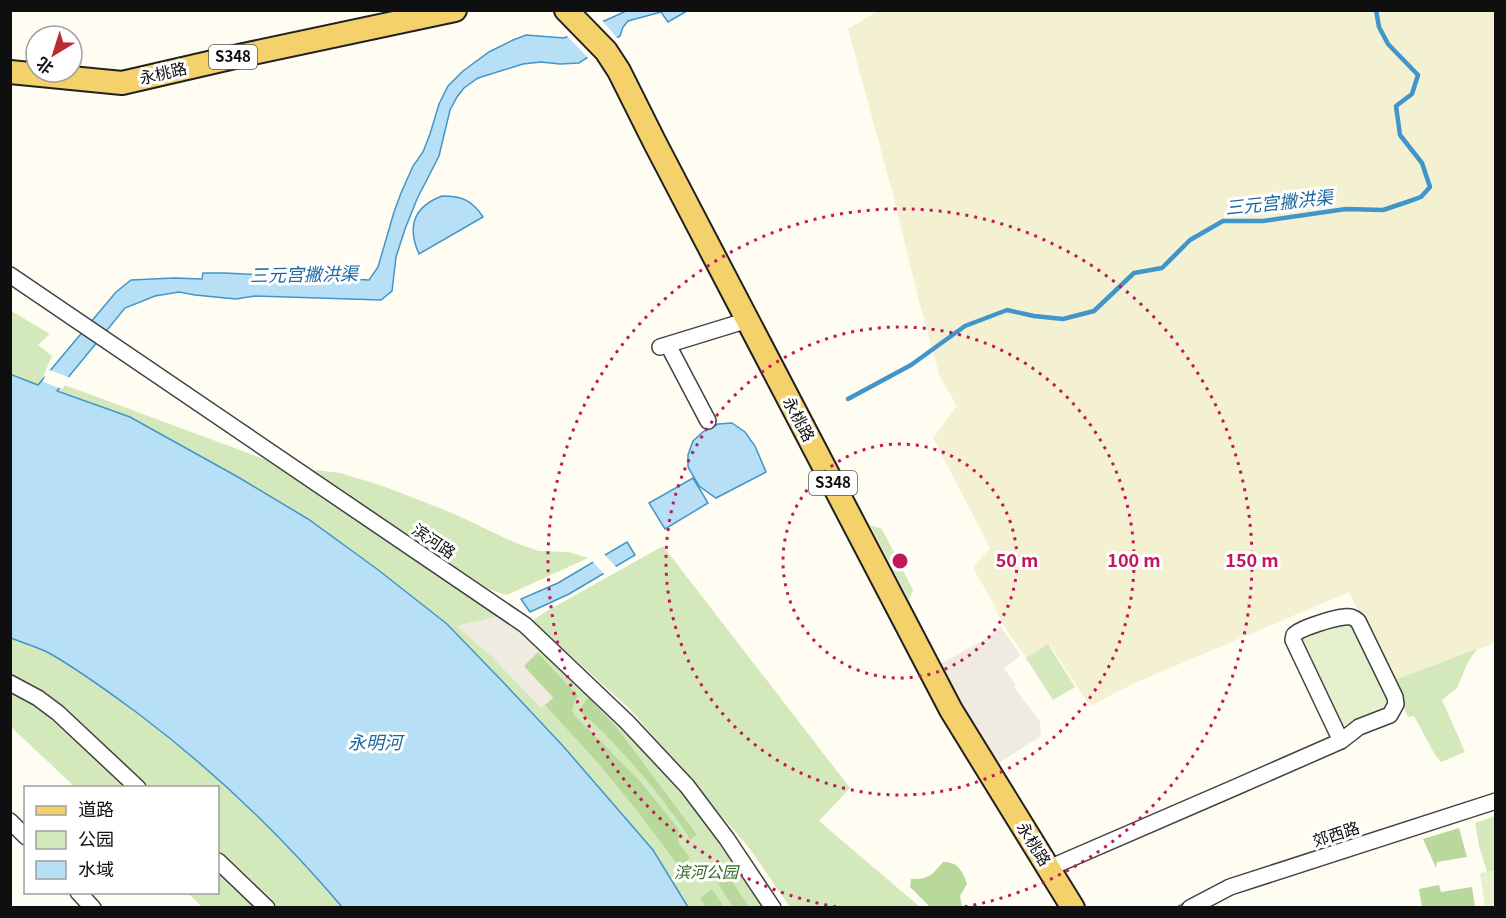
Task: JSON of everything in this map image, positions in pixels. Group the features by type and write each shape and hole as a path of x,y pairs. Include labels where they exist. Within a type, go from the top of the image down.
{"main road":[{"name":"永桃路","path":"10,72 122,83 455,10"},
{"name":"永桃路","path":"571,15 606,51 619,71 951,710 1073,908"}],"street":[{"name":"滨河路","path":"10,275 525,625 627,722 687,786 727,839 773,908"},
{"path":"708,422 664,346 748,320"},
{"path":"1049,868 1341,741 1359,727 1390,715 1396,704 1395,697 1358,621 1353,617 1343,617 1302,629 1294,635 1293,640 1341,741"},
{"path":"10,683 38,698 58,713 136,786"},
{"name":"郊西路","path":"1190,908 1230,887 1496,801"},
{"path":"10,821 24,835"},
{"path":"219,862 267,908"},
{"path":"80,894 93,908"}],"shaded area":[{"path":"879,10 1495,11 1495,643 1392,681 1349,592 1135,683 1090,706 1049,644 1026,658 1000,620 995,606 973,568 990,548 933,438 957,406 940,377 848,29"},
{"path":"508,614 546,644 524,666 553,698 541,708 491,656 456,626"},
{"path":"1000,626 1019,653 1019,657 1004,668 1016,685 1014,687 1040,722 1041,736 997,764 938,665 980,642"}],"green space":[{"name":"滨河公园","path":"11,311 50,334 38,345 52,356 43,377 299,472 316,470 340,473 380,485 450,512 516,543 539,551 569,552 588,558 507,595 459,580 525,625 686,786 773,907 688,907 653,850 563,746 447,624 308,519 238,477 56,392 11,374"},
{"path":"870,525 882,529 913,590 909,600"},
{"path":"663,546 850,788 819,821 920,907 790,907 750,849 630,709 532,621"},
{"path":"1353,617 1396,704 1344,739 1294,635"},
{"path":"10,638 44,651 72,667 167,736 246,805 296,855 342,907 202,907 189,894 219,894 219,786 74,786 11,727"},
{"path":"1048,644 1075,687 1053,700 1026,658"},
{"path":"1477,649 1468,662 1457,688 1442,700 1465,752 1441,762 1414,716 1408,717 1392,681"},
{"path":"537,652 578,696 572,710 575,716 638,779 679,830 678,842 690,858 679,867 599,764 545,705 553,697 523,666"},
{"path":"588,697 617,728 697,835 689,840 688,835 655,790 601,730 581,713 581,708"},
{"path":"1495,816 1495,871 1487,872 1475,823"},
{"path":"1459,828 1467,857 1437,862 1436,868 1423,839"},
{"path":"943,862 956,865 965,879 967,884 960,896 962,907 930,907 910,887 911,879 929,876"},
{"path":"1495,871 1495,907 1485,907 1480,873"},
{"path":"728,875 749,907 733,907 717,882"},
{"path":"1439,885 1441,892 1472,887 1475,907 1422,907 1419,889"},
{"path":"712,889 724,907 706,907 700,898"}],"water":[{"name":"永明河","path":"626,11 687,11 668,22 661,12 628,21 620,36 579,63 523,64 478,78 464,88 450,110 439,156 405,229 396,257 392,291 381,300 255,296 236,299 179,292 155,296 125,308 57,391 130,417 238,477 308,519 447,624 563,746 653,850 688,907 342,907 296,855 246,805 167,736 72,667 49,653 11,638 10,374 38,385 116,292 131,280 202,279 203,273 224,273 369,280 378,267 401,193 413,166 423,152 439,104 448,86 463,71 489,52 513,40 526,35 564,38"},
{"path":"442,196 466,200 483,217 419,254 413,235 415,219 424,206"},
{"path":"732,423 745,432 755,446 766,472 716,498 699,486 688,467 688,455 693,441 704,431 718,424"},
{"path":"693,478 708,503 665,529 649,503"},
{"path":"627,542 635,555 569,594 530,612 521,599 558,583"}],"pier":[{"path":"601,19 619,40 589,59 565,34"},
{"path":"47,369 71,378 62,389 43,382"},
{"path":"603,553 617,568 605,575 591,560"}],"waterway":[{"name":"三元宫撇洪渠","path":"848,399 911,365 965,326 1007,310 1063,319 1094,311 1134,273 1162,268 1190,240 1223,221 1263,221 1346,209 1383,210 1421,197 1430,187 1422,163 1400,135 1396,106 1412,94 1418,75 1388,44 1379,27 1376,10"},
{"path":"1178,908 1187,903"}]}
